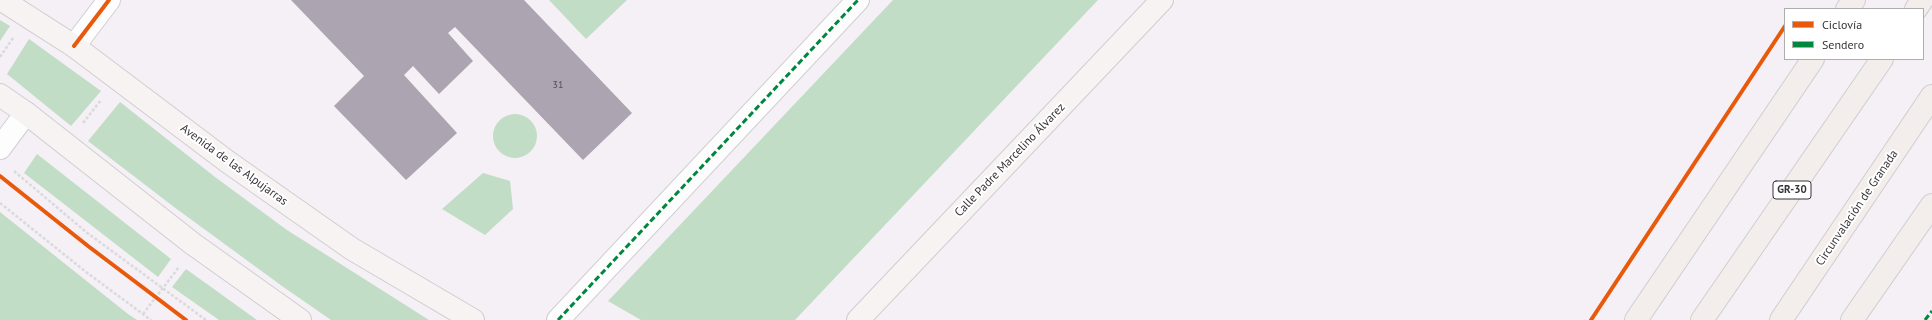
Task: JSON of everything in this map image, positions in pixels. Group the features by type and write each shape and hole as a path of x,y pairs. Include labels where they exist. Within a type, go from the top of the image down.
{"highway":[{"path":"1848,8 1854,0"},
{"path":"1636,320 1812,60"},
{"name":"GR-30","path":"1702,320 1881,60"},
{"name":"Circunvalación de Granada","path":"1781,320 1932,96"},
{"path":"1852,320 1932,205"}],"main road":[{"name":"Avenida de las Alpujarras","path":"2,0 74,46 228,162 352,249 473,320"},
{"name":"Calle Padre Marcelino Álvarez","path":"858,320 1162,0"},
{"path":"0,95 26,113 193,244 300,320"}],"street":[{"path":"74,46 109,0"},
{"path":"558,320 858,0"},
{"path":"0,148 26,113"}],"path":[{"path":"0,57 16,33"},
{"path":"82,124 106,94"},
{"path":"14,171 86,232 206,320"},
{"path":"0,203 86,272 151,320"},
{"path":"143,314 183,262"},
{"path":"149,293 161,302"}],"green space":[{"path":"549,0 627,0 586,39"},
{"path":"893,0 1098,0 795,320 641,320 608,301"},
{"path":"0,20 10,26 0,41"},
{"path":"29,39 101,91 71,126 7,74"},
{"path":"120,102 215,177 287,230 429,320 331,320 282,286 174,207 88,141"},
{"path":"511,114 519,114 531,120 537,132 537,140 531,152 519,158 511,158 499,152 493,140 493,132 499,120"},
{"path":"37,154 171,259 158,277 24,173"},
{"path":"483,173 510,181 513,209 485,235 442,209"},
{"path":"0,212 128,314 137,320 0,320"},
{"path":"186,269 257,320 219,320 172,287"}],"building":[{"path":"291,0 524,0 632,113 583,160 455,27 448,33 473,61 439,94 413,66 404,75 457,133 406,180 334,106 364,76"}],"marked path":[{"path":"558,320 858,0"},
{"path":"1925,320 1932,311"}],"cycle path":[{"path":"74,46 109,0"},
{"path":"1591,320 1784,28"},
{"path":"0,176 88,246 186,320"}]}
